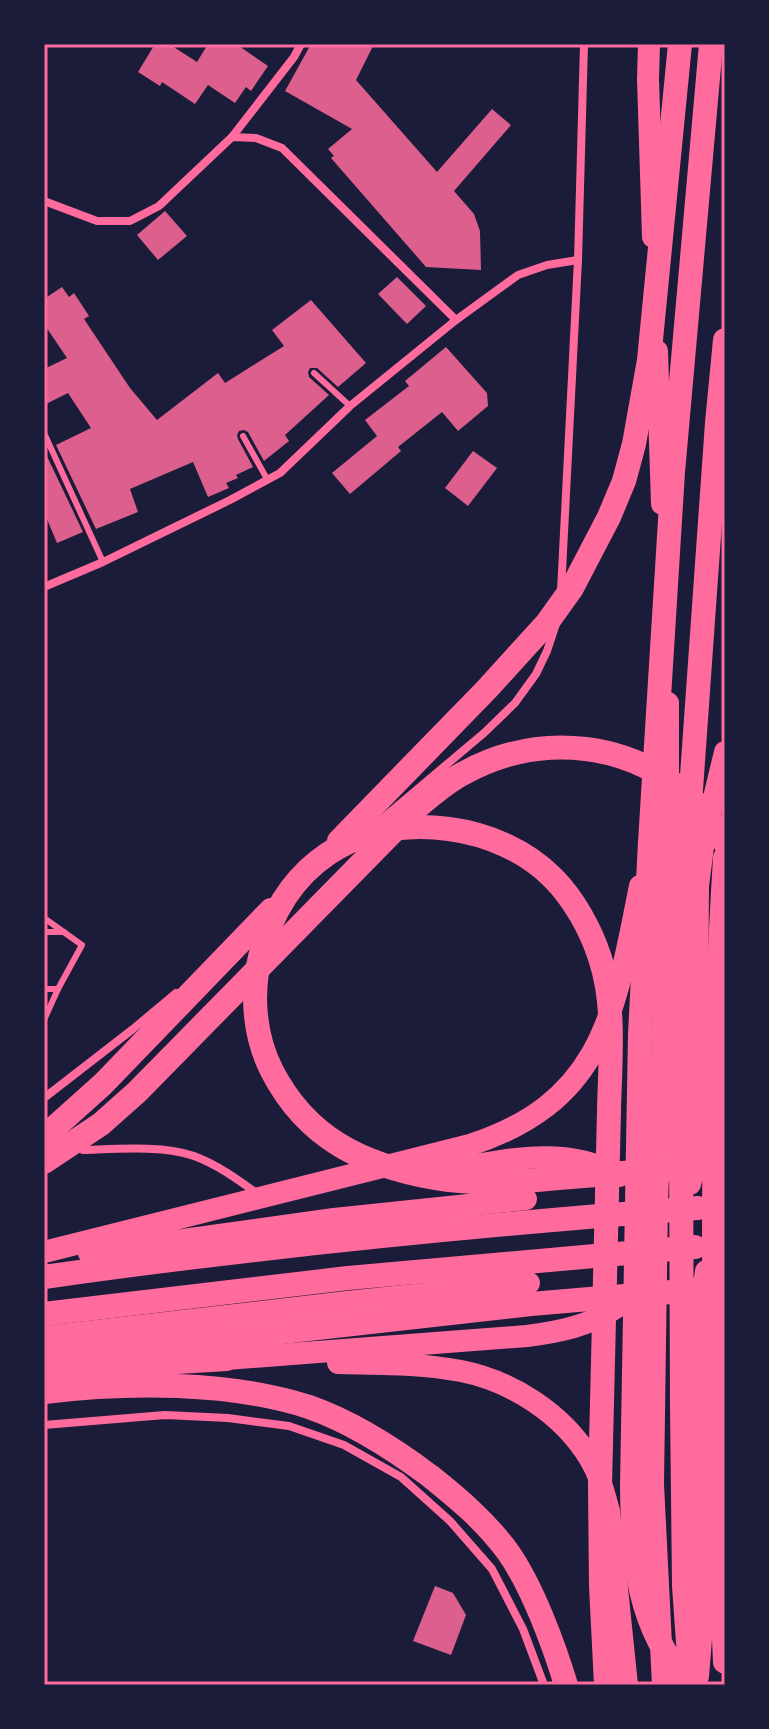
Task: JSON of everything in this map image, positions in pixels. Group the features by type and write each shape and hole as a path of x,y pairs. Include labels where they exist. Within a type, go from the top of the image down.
{"highway":[{"path":"649,44 648,95 669,739 670,1137 690,1685"},
{"path":"44,1137 103,1084 487,689 547,623 572,588 619,493 643,403 680,44"},
{"path":"690,1685 669,1660 642,1601 632,1532 632,1455 640,1034 651,827 673,472 711,44"},
{"path":"663,1685 653,1484 657,1203 670,1137 687,846 725,340"},
{"path":"44,1252 470,1145 529,1120 547,1107 590,1059 610,1015 625,963 669,739"},
{"path":"44,1162 101,1124 137,1092 415,809 465,772 519,752 549,747 604,752 646,766 679,787 699,805 725,843"},
{"path":"44,1371 514,1337 567,1330 609,1312 627,1300 656,1264 678,1222 693,1173 698,886 704,839 725,752"},
{"path":"606,1685 600,1486 605,1252 607,1189 607,1174 608,1158 610,1026 608,991 588,928 554,879 530,859 502,843 469,831 409,826 380,830 351,839 329,853 291,889 273,917 256,974 258,1032 277,1081 291,1102 322,1134 347,1151 406,1172 439,1179 480,1181 523,1181 585,1176 600,1175 616,1174 725,1165"},
{"path":"725,858 715,1136 716,1378 725,1662"},
{"path":"670,1137 663,1158 686,1197 721,1238 725,1281"},
{"path":"263,1198 546,1157 567,1157 589,1161 613,1172 678,1222 721,1238"},
{"path":"44,1260 334,1219 526,1199"},
{"path":"44,1277 342,1240 725,1205"},
{"path":"44,1314 721,1238"},
{"path":"697,1685 704,1602 700,1310 704,1281 721,1238"},
{"path":"44,1337 529,1283"},
{"path":"44,1359 531,1304 725,1288"},
{"path":"213,1360 413,1365 462,1371 501,1383 537,1403 579,1443 602,1485 609,1511 627,1685"},
{"path":"44,1392 115,1387 230,1391 272,1397 312,1408 349,1425 418,1468 460,1500 488,1528 509,1554 526,1585 543,1621 566,1685"}],"street":[{"path":"44,201 97,221 130,221 159,206 232,137 301,44"},
{"path":"44,1098 133,1029 484,733 515,703 536,674 557,622 563,568 578,260 584,44"},
{"path":"232,137 256,138 282,148 456,320"},
{"path":"44,587 103,562 280,473 350,406 456,320 518,275 547,265 578,260"},
{"path":"44,1130 56,1141 83,1150 152,1149 192,1155 225,1170 263,1198"},
{"path":"44,1425 165,1415 228,1418 289,1426 344,1445 401,1477 450,1521 492,1569 523,1629 544,1685"}],"lane":[{"path":"314,373 350,406"},
{"path":"44,433 103,562"},
{"path":"243,436 267,479"},
{"path":"44,918 82,945 44,1020"},
{"path":"44,932 64,932"},
{"path":"44,989 58,989"}],"building":[{"path":"155,44 169,44 197,62 208,44 236,44 268,66 251,91 246,87 235,103 208,85 195,104 162,82 160,86 138,72"},
{"path":"311,44 374,44 356,80 437,172 492,109 511,125 454,191 474,214 480,231 481,270 426,267 331,158 334,156 328,149 352,129 285,91"},
{"path":"165,211 187,236 158,260 137,235"},
{"path":"397,277 426,306 407,324 378,294"},
{"path":"62,287 69,297 74,293 89,316 84,319 130,388 157,420 218,373 225,383 284,346 272,330 311,300 366,363 338,387 317,368 310,368 309,377 329,395 285,435 289,441 264,461 248,432 239,431 238,439 253,467 226,483 229,488 208,497 193,462 130,489 138,512 96,529 56,445 91,428 68,393 44,405 44,369 67,358 44,324 44,299"},
{"path":"446,347 487,393 488,406 458,431 442,412 398,447 401,451 350,494 332,473 377,436 365,420 409,386 405,381"},
{"path":"44,450 83,532 57,543 44,512"},
{"path":"473,451 497,468 468,506 445,488"},
{"path":"435,1586 453,1593 466,1615 451,1655 413,1641"}]}
